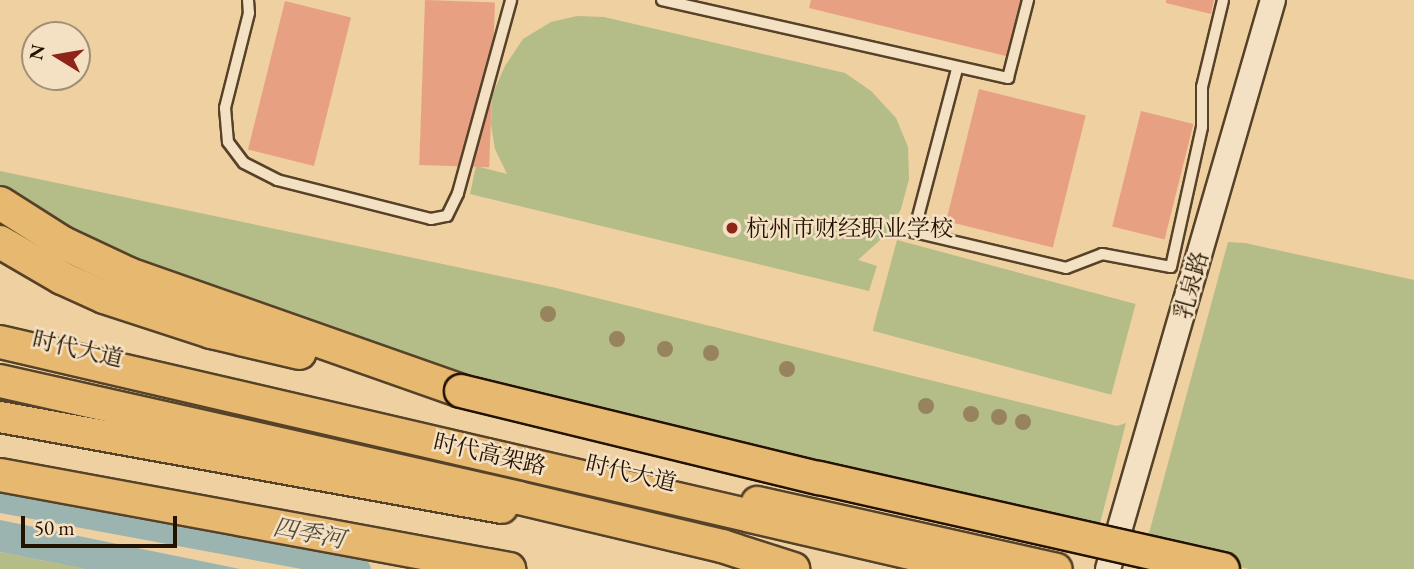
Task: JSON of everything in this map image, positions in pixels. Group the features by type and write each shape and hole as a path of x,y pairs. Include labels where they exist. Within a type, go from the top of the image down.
{"highway":[{"path":"0,203 63,243 129,274 461,391"},
{"path":"0,242 62,278 155,315 211,332 819,478 1223,569"},
{"name":"时代高架路","path":"0,342 979,569"},
{"name":"时代高架路","path":"0,381 533,501 722,546 793,569"},
{"path":"5,475 509,569"}],"main road":[{"name":"时代大道","path":"0,331 1057,569"},
{"path":"0,417 533,514 776,569"}],"street":[{"name":"乳泉路","path":"1108,569 1273,0"}],"lane":[{"path":"248,0 249,13 226,108 228,142 244,163 277,180 431,219 447,216 458,193 511,0"},
{"path":"662,0 957,69 1008,78 1028,0"},
{"path":"957,69 914,232 1066,268 1102,254 1171,267 1202,127 1202,87 1223,0"}],"green space":[{"path":"577,16 604,17 845,73 871,91 896,118 908,147 909,179 901,209 890,231 858,260 877,266 869,291 470,194 476,166 507,174 495,149 491,125 492,95 505,66 523,39 551,22"},
{"path":"0,171 552,287 1117,426 1126,423 1099,527 530,399 84,243 0,195"},
{"path":"897,240 1136,304 1111,395 873,331"},
{"path":"1228,242 1245,243 1414,280 1414,569 1249,569 1145,548"},
{"path":"0,552 85,569 0,569"}],"water":[{"path":"0,520 240,569 85,569 0,552"}],"building":[{"path":"425,0 495,2 489,167 419,165"},
{"path":"811,0 1023,0 1010,57 809,8"},
{"path":"1166,0 1214,0 1211,14 1166,3"},
{"path":"285,1 351,17 314,166 248,149"},
{"path":"979,89 1086,116 1053,248 946,221"},
{"path":"1141,111 1193,124 1165,240 1112,226"}],"waterway":[{"name":"四季河","path":"0,502 360,569"}],"place":[{"name":"杭州市财经职业学校","path":"732,228"}]}
